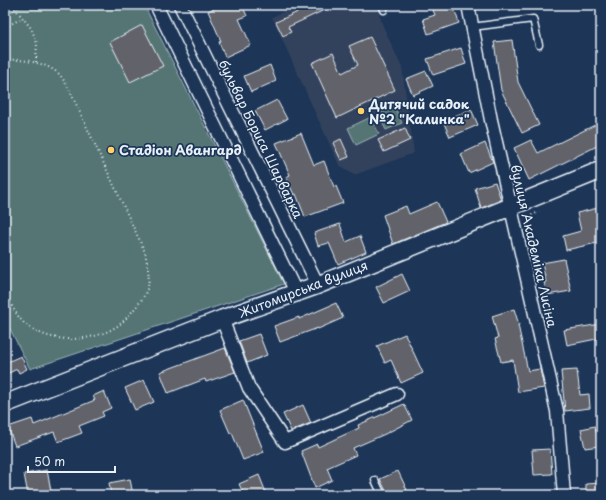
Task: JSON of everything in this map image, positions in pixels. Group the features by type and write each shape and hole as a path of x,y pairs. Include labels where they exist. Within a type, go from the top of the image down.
{"main road":[{"name":"Житомирська вулиця","path":"5,404 222,319 318,285 601,170"}],"street":[{"path":"156,5 296,292"},
{"name":"бульвар Бориса Шарварка","path":"180,5 318,285"},
{"name":"вулиця Академіка Лисіна","path":"468,5 556,411 564,495"},
{"path":"222,319 249,388 285,442 397,394"}],"lane":[{"path":"472,27 533,19 539,45"},
{"path":"375,480 382,495"}],"path":[{"path":"12,5 31,28 37,43 36,62"},
{"path":"5,26 23,18"},
{"path":"5,60 36,62 45,65 54,70 64,81 145,252 149,274 148,285 141,300 119,325 90,337 72,340 55,337 37,331 24,322 15,312 5,291"},
{"path":"530,238 529,225 532,215 542,210"}],"shaded area":[{"name":"Дитячий садок №2 \"Калинка\"","path":"298,5 376,5 383,26 402,68 414,153 354,175 339,165 272,17"}],"green space":[{"name":"Стадіон Авангард","path":"24,5 144,5 284,284 30,369 5,319 5,15"},
{"path":"394,106 402,123 386,130 378,114"},
{"path":"371,117 379,134 356,145 348,128"}],"building":[{"path":"221,5 242,5 247,16 239,19 251,45 225,57 219,42 221,41 208,11"},
{"path":"313,5 335,5 288,27 291,32 283,36 276,22"},
{"path":"431,5 453,5 459,23 428,34 423,19 435,15"},
{"path":"142,25 163,66 130,82 110,42"},
{"path":"370,37 395,90 337,118 312,63 333,53 342,73 358,65 349,46"},
{"path":"512,40 518,82 539,125 522,133 501,90 494,42"},
{"path":"461,48 466,64 433,75 427,59"},
{"path":"270,65 276,81 251,92 244,76"},
{"path":"426,71 433,86 413,95 406,79"},
{"path":"277,100 287,119 265,130 255,111"},
{"path":"471,109 478,125 450,137 443,121"},
{"path":"601,122 601,144 529,180 514,148 531,140 538,153"},
{"path":"405,128 410,140 384,152 378,140"},
{"path":"301,133 314,165 324,161 334,187 336,186 343,203 305,217 296,194 294,195 286,177 290,175 276,143"},
{"path":"341,139 349,157 341,160 333,143"},
{"path":"485,143 493,162 469,173 461,154"},
{"path":"495,182 501,200 481,208 475,188"},
{"path":"437,202 446,222 393,244 383,215 406,206 409,214"},
{"path":"598,208 601,220 601,242 566,250 563,236 581,231 577,213"},
{"path":"340,224 346,242 360,236 366,252 338,264 329,243 318,246 314,233"},
{"path":"564,259 571,291 547,295 542,263"},
{"path":"402,274 410,291 384,303 376,287"},
{"path":"336,303 343,318 318,329 280,342 274,326 299,317 299,319"},
{"path":"514,309 519,325 528,371 540,369 544,388 518,392 513,360 501,362 495,339 498,338 492,316"},
{"path":"601,324 601,338 567,345 564,330"},
{"path":"259,334 267,355 247,363 239,341"},
{"path":"405,334 423,373 401,383 391,360 385,363 377,346"},
{"path":"225,348 235,372 206,382 205,379 168,393 160,372"},
{"path":"21,356 27,369 19,373 17,369 5,375 5,363"},
{"path":"577,370 580,395 589,394 590,408 565,411 561,371"},
{"path":"144,380 154,402 135,410 125,388"},
{"path":"104,391 111,408 102,412 104,416 79,426 82,433 58,442 54,432 15,446 8,427 32,419 34,425 95,400 93,396"},
{"path":"243,400 264,452 243,460 232,433 230,433 220,410"},
{"path":"404,404 412,420 353,448 356,455 327,468 332,480 315,488 301,451 317,444 318,447 359,428 358,425"},
{"path":"303,405 311,423 291,431 283,414"},
{"path":"595,426 599,446 585,448 581,429"},
{"path":"550,449 552,474 534,475 532,450"},
{"path":"47,470 51,491 28,495 24,474"},
{"path":"398,471 407,490 396,495 388,495 380,479"},
{"path":"259,475 267,495 244,495 239,484"},
{"path":"130,479 133,495 111,495 109,483"},
{"path":"601,483 601,495 586,495 586,484"}],"place":[{"name":"Дитячий садок №2 \"Калинка\"","path":"361,111"},
{"name":"Стадіон Авангард","path":"111,150"}]}
